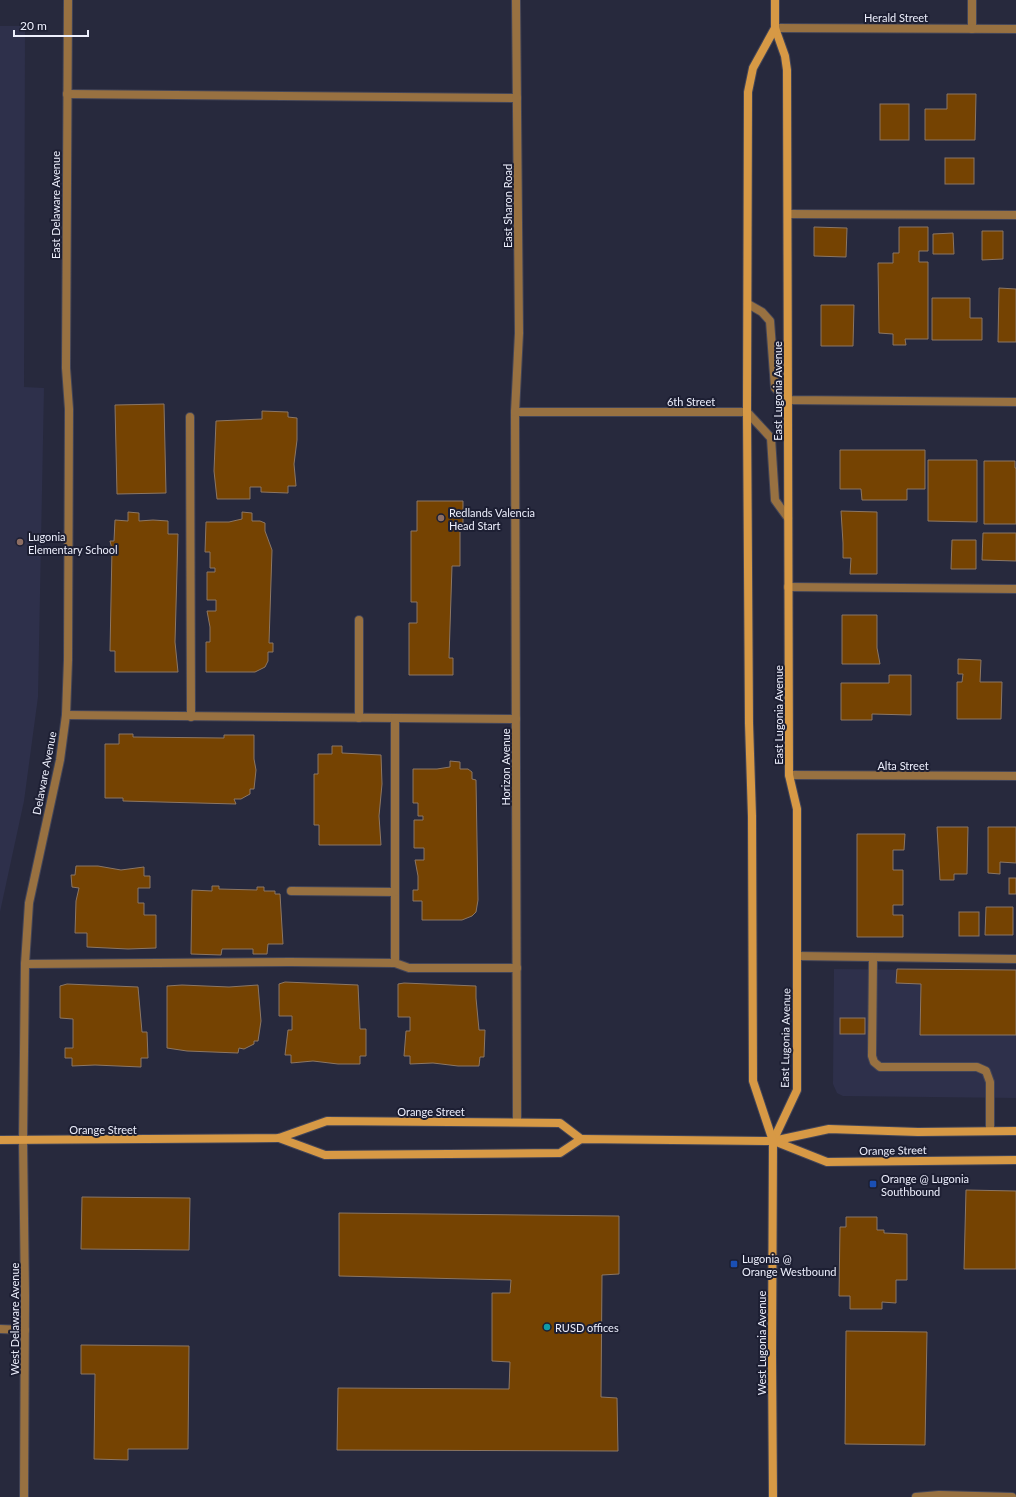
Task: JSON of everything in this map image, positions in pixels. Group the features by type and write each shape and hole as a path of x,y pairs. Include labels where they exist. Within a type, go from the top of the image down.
{"main road":[{"name":"East Lugonia Avenue","path":"773,1140 797,1090 797,808 789,776 787,70 785,56 775,28 775,0"},
{"name":"East Lugonia Avenue","path":"773,1140 753,1081 752,824 749,715 747,412 748,92 753,68 775,28"},
{"name":"Orange Street","path":"0,1140 279,1138 327,1121 518,1122 560,1124 580,1140"},
{"name":"Orange Street","path":"279,1138 325,1155 560,1153 580,1140 773,1140 829,1129 918,1132 1016,1131"},
{"name":"Orange Street","path":"773,1140 827,1162 1016,1160"},
{"name":"West Lugonia Avenue","path":"773,1140 773,1497"}],"street":[{"name":"East Delaware Avenue","path":"68,0 66,368 69,409"},
{"name":"East Sharon Road","path":"515,412 519,333 516,0"},
{"path":"972,0 972,29"},
{"name":"Herald Street","path":"775,28 1016,29"},
{"path":"67,94 517,98"},
{"path":"788,214 1016,215"},
{"path":"748,304 762,312 770,322 775,388 788,400 1016,402"},
{"name":"Delaware Avenue","path":"23,1140 25,964 29,903 60,760 66,716 68,660 69,409"},
{"name":"6th Street","path":"515,412 747,412"},
{"name":"Horizon Avenue","path":"515,412 518,1122"},
{"path":"747,412 771,438 775,500 788,518"},
{"path":"190,417 191,716"},
{"path":"788,587 1016,589"},
{"path":"359,620 359,718"},
{"path":"66,716 516,719"},
{"path":"395,718 395,963"},
{"name":"Alta Street","path":"789,776 1016,776"},
{"path":"291,891 395,892"},
{"path":"797,956 1016,960"},
{"path":"873,958 872,1056 874,1062 880,1066 977,1066 986,1071 990,1082 990,1131"},
{"path":"25,964 290,962 395,963 409,968 518,968"},
{"name":"West Delaware Avenue","path":"23,1140 25,1330 24,1497"},
{"path":"0,1330 25,1330"},
{"path":"916,1497 939,1495 1012,1497"}],"shaded area":[{"name":"Lugonia Elementary School","path":"0,26 25,26 24,387 44,388 38,697 24,801 0,912"},
{"path":"834,969 1016,971 1016,1098 843,1096 837,1093 833,1084"}],"building":[{"path":"947,94 976,94 975,140 925,140 925,109 947,109"},
{"path":"880,104 909,104 909,140 880,140"},
{"path":"945,158 974,158 974,184 945,184"},
{"path":"814,227 847,228 846,257 814,256"},
{"path":"899,227 928,227 928,251 919,251 919,262 928,262 928,339 905,339 906,345 893,345 893,334 879,333 878,263 893,263 893,253 899,253"},
{"path":"982,231 1003,231 1003,259 982,260"},
{"path":"953,233 954,254 933,254 933,234"},
{"path":"999,288 1016,289 1016,342 998,342"},
{"path":"932,298 970,298 970,318 982,318 982,340 932,340"},
{"path":"821,305 854,305 853,346 821,346"},
{"path":"164,404 166,493 117,494 115,405"},
{"path":"262,411 288,412 288,417 297,418 297,440 294,464 296,486 288,486 288,493 261,492 261,487 250,487 250,499 217,499 214,471 216,421 262,419"},
{"path":"840,450 925,450 925,489 907,489 907,500 862,500 861,489 840,489"},
{"path":"928,460 977,460 977,522 928,521"},
{"path":"984,461 1015,461 1016,524 984,524"},
{"path":"417,501 463,501 463,524 460,524 460,566 452,566 449,658 453,658 453,675 409,675 409,623 417,623 417,602 411,602 411,531 417,531"},
{"path":"841,511 877,512 877,574 850,574 851,558 843,558"},
{"path":"128,512 139,513 139,521 168,521 168,534 178,534 175,642 178,672 115,672 115,651 110,651 112,549 110,541 114,541 115,520 128,521"},
{"path":"242,512 252,513 252,521 260,521 265,523 265,531 272,550 269,643 273,643 273,652 268,652 268,661 265,667 255,672 206,672 206,642 210,642 210,627 207,611 216,611 216,600 207,600 207,572 215,572 215,568 210,568 210,552 205,552 206,522 229,522 242,519"},
{"path":"983,533 1016,533 1016,561 982,560"},
{"path":"952,540 976,540 976,569 951,569"},
{"path":"842,615 877,615 877,648 880,664 842,664"},
{"path":"958,659 981,660 980,682 1002,682 1001,719 957,719 957,682 962,682 963,674 958,674"},
{"path":"889,675 911,675 911,715 872,714 872,720 841,720 841,683 889,683"},
{"path":"119,734 133,734 133,737 224,738 224,735 254,735 254,759 256,770 254,789 250,789 250,794 241,799 234,799 236,804 123,801 123,798 105,798 105,744 119,744"},
{"path":"332,746 342,746 342,753 381,755 382,784 379,816 381,845 319,845 319,825 314,825 314,774 318,774 318,754 332,754"},
{"path":"450,761 460,762 460,769 468,769 472,772 472,779 476,780 478,900 476,912 472,916 462,920 422,920 422,901 413,901 413,890 418,890 418,876 415,860 424,860 424,848 414,848 414,820 423,820 423,816 418,816 418,803 413,803 413,769 437,769 450,767"},
{"path":"937,827 968,827 967,874 954,874 954,880 940,880"},
{"path":"988,827 1016,827 1016,863 1000,862 1000,874 988,873"},
{"path":"857,834 905,834 904,850 893,850 893,870 903,870 903,905 893,905 893,915 903,915 903,937 857,937"},
{"path":"76,866 98,866 121,870 144,867 144,876 150,876 150,888 138,888 138,903 144,903 144,915 156,915 156,948 128,949 87,947 87,933 75,933 76,901 79,888 72,887 71,875 75,875"},
{"path":"1009,878 1016,878 1016,894 1009,894"},
{"path":"212,886 219,886 219,889 257,890 257,887 264,887 264,891 275,891 275,894 280,894 283,944 268,944 267,954 253,954 253,949 222,949 221,955 191,954 192,890 212,891"},
{"path":"986,907 1013,907 1013,935 985,935"},
{"path":"959,912 979,912 979,936 959,936"},
{"path":"897,969 1016,970 1016,1035 920,1035 921,984 896,983"},
{"path":"285,982 358,985 360,1029 366,1029 366,1056 360,1056 360,1064 338,1064 313,1061 291,1063 291,1055 285,1055 288,1030 292,1030 292,1016 279,1016 279,984"},
{"path":"67,984 138,987 142,1032 147,1032 148,1058 141,1058 141,1067 95,1065 72,1066 72,1058 65,1058 65,1048 73,1048 73,1019 60,1018 60,986"},
{"path":"398,984 476,986 479,1030 485,1030 484,1057 480,1057 479,1066 458,1066 433,1063 410,1064 410,1056 404,1056 406,1031 410,1031 410,1017 398,1017"},
{"path":"182,985 229,987 258,985 261,1021 258,1041 254,1041 254,1044 244,1049 239,1048 238,1053 187,1051 167,1048 167,986"},
{"path":"840,1018 865,1018 865,1034 840,1034"},
{"path":"966,1190 1016,1191 1016,1269 964,1269"},
{"path":"82,1197 190,1198 189,1250 81,1249"},
{"name":"RUSD offices","path":"339,1213 619,1216 619,1274 602,1275 601,1397 617,1398 618,1451 337,1450 338,1388 509,1389 510,1362 492,1361 492,1293 510,1293 511,1280 339,1276"},
{"path":"846,1217 877,1217 877,1230 884,1230 884,1233 907,1234 907,1280 896,1280 896,1303 882,1302 882,1309 850,1309 850,1296 839,1296 840,1227 846,1227"},
{"path":"846,1331 927,1332 925,1445 845,1444"},
{"path":"81,1345 189,1346 188,1449 128,1449 128,1460 94,1459 95,1374 81,1374"}],"place":[{"name":"Redlands Valencia Head Start","path":"441,518"},
{"name":"Lugonia Elementary School","path":"20,542"},
{"name":"Orange @ Lugonia Southbound","path":"873,1184"},
{"name":"Lugonia @ Orange Westbound","path":"734,1264"},
{"name":"RUSD offices","path":"547,1327"}]}
